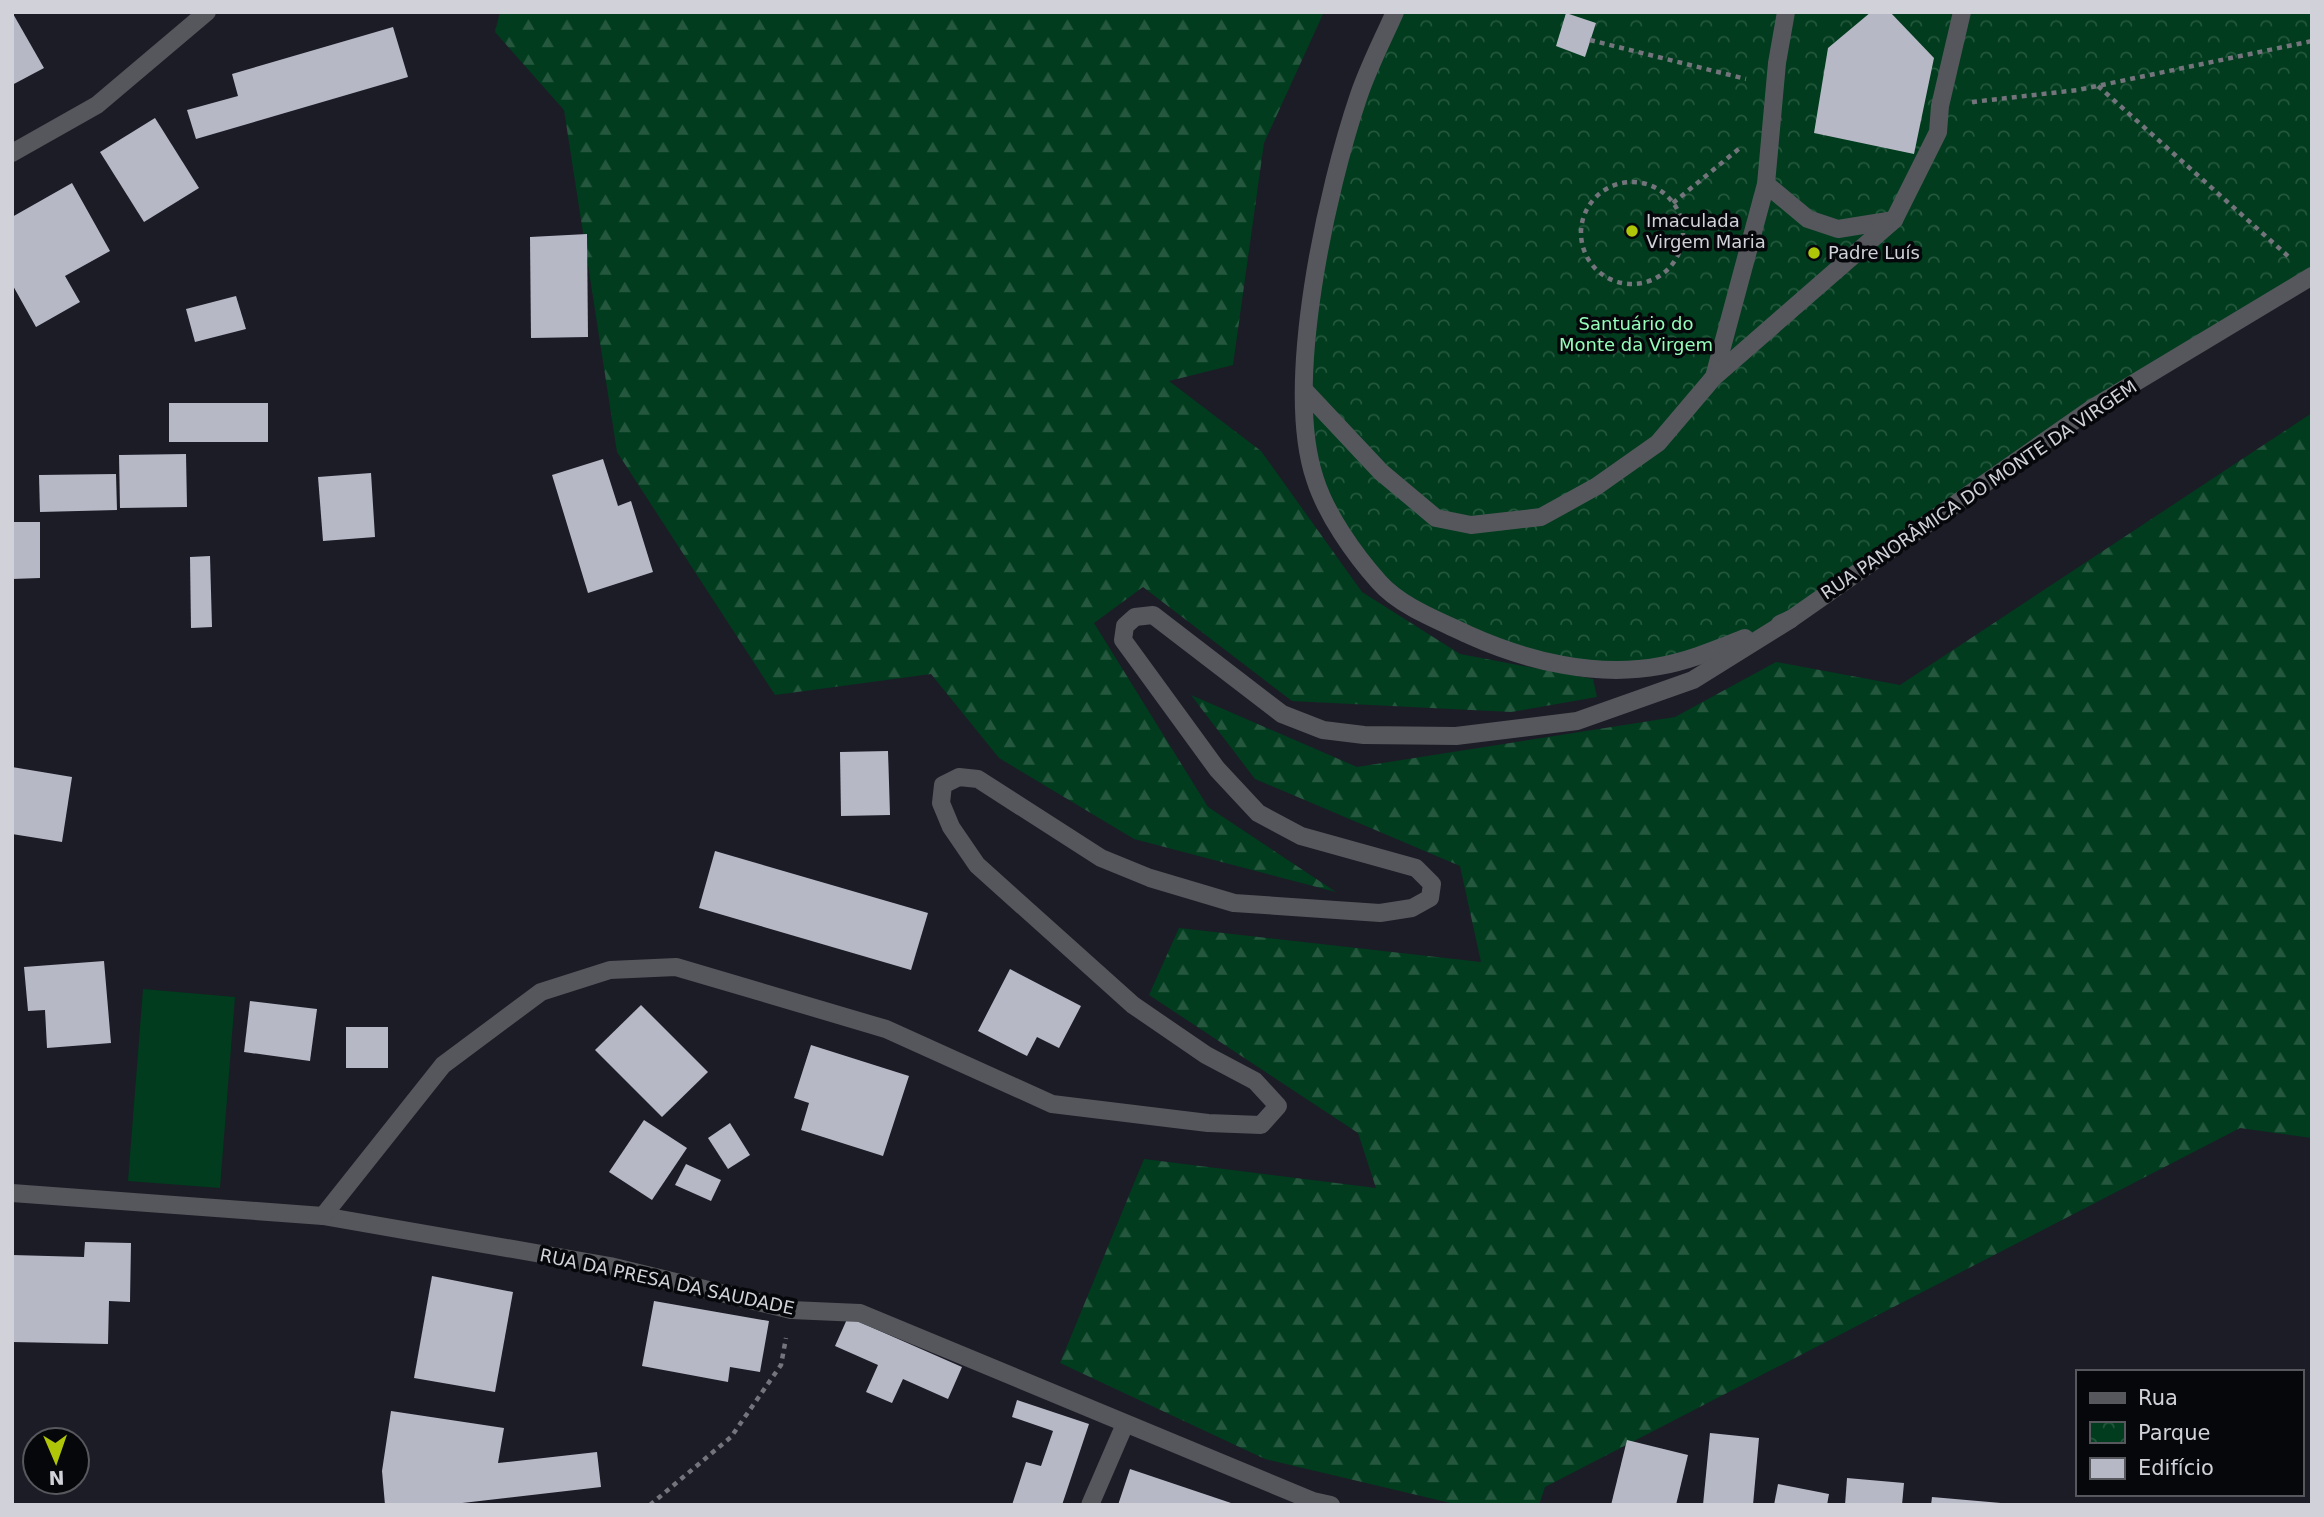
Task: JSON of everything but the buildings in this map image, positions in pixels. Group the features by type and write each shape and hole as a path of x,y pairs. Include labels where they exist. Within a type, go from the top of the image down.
{"street":[{"path":"12,153 97,105 207,12"},
{"name":"RUA PANORÂMICA DO MONTE DA VIRGEM","path":"1395,12 1360,92 1337,170 1320,247 1305,391 1304,432 1315,480 1341,530 1380,584 1422,613 1501,648 1558,665 1611,670 1659,667 1702,655 1791,619"},
{"path":"1714,377 1766,184 1774,86 1786,12"},
{"path":"1305,391 1381,472 1436,518 1471,525 1541,517 1597,486 1658,443 1714,377 1894,220 1938,132 1940,106 1962,12"},
{"path":"1766,184 1808,219 1838,229 1894,220"},
{"name":"RUA PANORÂMICA DO MONTE DA VIRGEM","path":"323,1216 443,1065 541,992 610,970 676,967 886,1029 1052,1104 1208,1123 1261,1125 1278,1106 1255,1081 1206,1055 1133,1005 977,865 950,827 941,803 943,785 959,777 978,779 1101,858 1150,877 1234,903 1380,913 1412,908 1430,898 1432,884 1416,868 1301,836 1258,813 1217,769 1124,640 1125,626 1135,617 1153,615 1282,714 1323,730 1364,735 1457,736 1577,721 1693,680 1791,619 2091,410 2311,276"},
{"name":"RUA DA PRESA DA SAUDADE","path":"12,1193 323,1216 610,1266 791,1310 860,1314 1313,1501 1331,1505"},
{"path":"1090,1505 1125,1424"}],"path":[{"path":"1590,40 1774,86"},
{"path":"1940,106 2098,85 2312,41"},
{"path":"2098,85 2311,276"},
{"path":"1673,203 1771,121"},
{"path":"1630,182 1646,184 1661,191 1673,203 1680,217 1680,249 1673,264 1660,276 1627,284 1610,280 1596,270 1586,257 1581,240 1582,223 1588,207 1599,194 1630,182"},
{"path":"650,1505 731,1437 781,1365 791,1310"}],"green space":[{"path":"500,12 1324,12 1264,143 1233,365 1169,381 1261,451 1362,592 1460,654 1593,679 1597,697 1511,712 1292,701 1143,587 1094,623 1208,807 1336,892 1134,839 999,758 931,674 775,695 617,452 564,110 495,32"},
{"name":"Santuário do Monte da Virgem","path":"1395,12 2312,12 2312,276 2091,409 1791,619 1659,667 1558,665 1393,592 1315,480 1305,364 1337,170"},
{"path":"2312,413 2312,1138 2240,1128 1545,1487 1539,1505 1459,1505 1265,1459 1060,1363 1144,1159 1376,1188 1358,1133 1149,995 1179,928 1481,962 1460,866 1255,779 1191,695 1357,767 1675,717 1776,662 1900,685"},
{"path":"143,989 235,997 220,1188 128,1181"}],"place":[{"name":"Imaculada Virgem Maria","path":"1632,231"},
{"name":"Padre Luís","path":"1814,253"}]}
